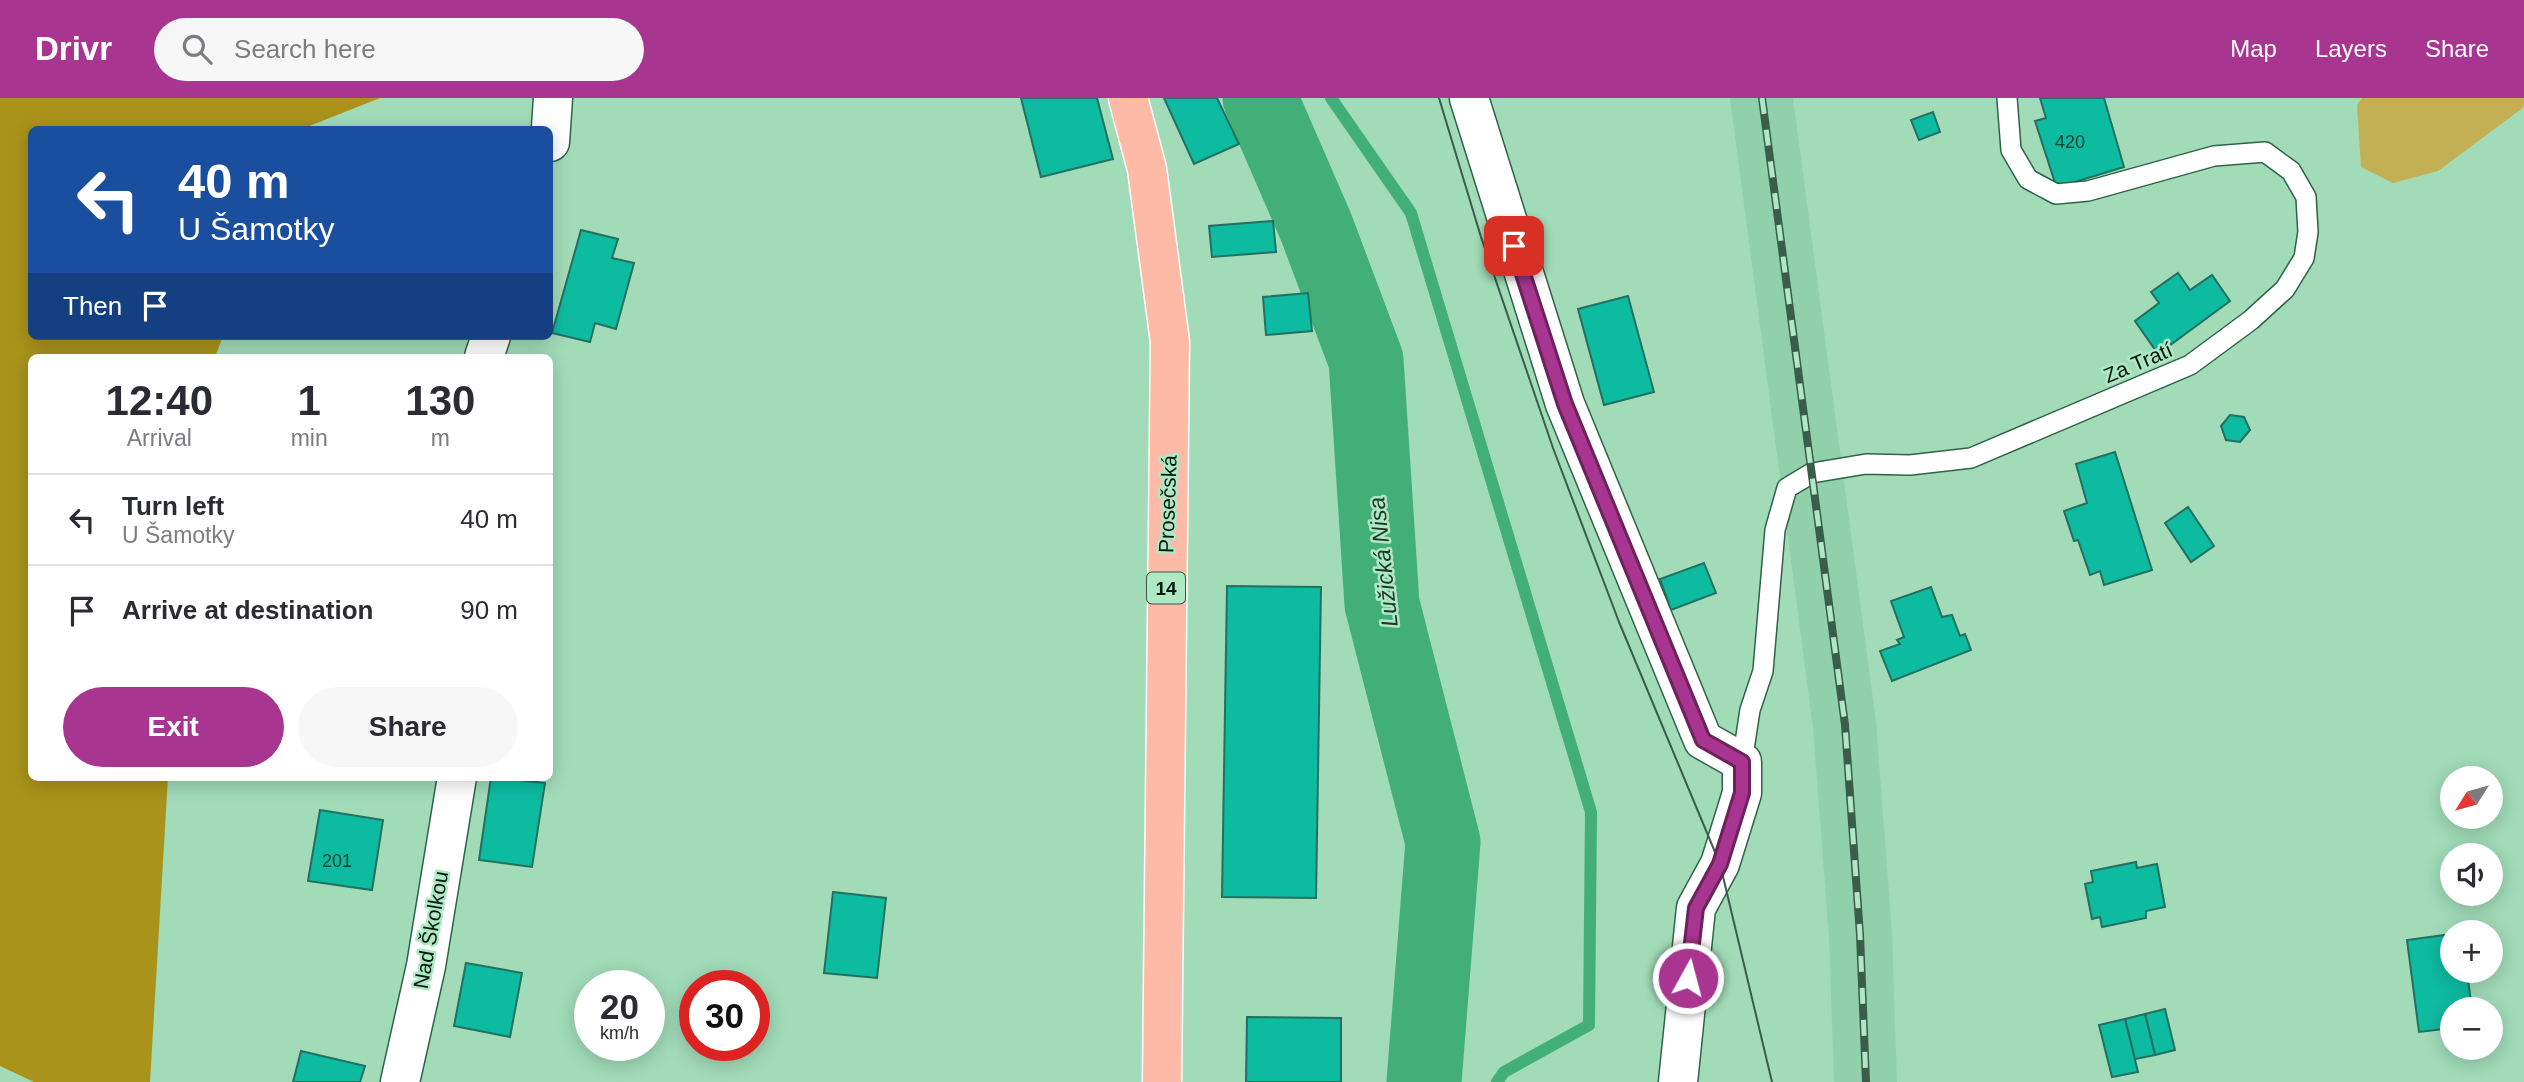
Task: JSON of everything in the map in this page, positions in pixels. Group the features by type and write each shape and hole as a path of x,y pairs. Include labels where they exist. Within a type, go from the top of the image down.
{"main road":[{"name":"Prosečská","path":"1128,98 1147,169 1170,342 1162,1082"}],"street":[{"path":"551,126 553,98"},
{"path":"1469,98 1565,404 1703,740 1742,762 1742,793 1720,864 1696,908 1678,1082"},
{"name":"Nad Školkou","path":"400,1082 426,966 456,781"}],"lane":[{"name":"Za Tratí","path":"1742,762 1750,710 1763,671 1775,530 1787,488 1812,473 1866,464 1910,465 1971,458 2190,365 2251,320 2285,289 2304,258 2308,232 2306,197 2291,172 2265,152 2214,156 2088,191 2056,194 2028,179 2011,150 2007,98"}],"shaded area":[{"path":"0,98 380,98 310,126 28,126 28,340 221,340 216,354 28,354 28,781 168,781 150,1082 34,1082 0,1066"},
{"path":"1730,98 1793,98 1876,722 1892,933 1897,1082 1834,1082 1829,937 1813,728"},
{"path":"2362,98 2524,98 2524,107 2438,171 2393,183 2361,167 2357,105"}],"building":[{"path":"1021,98 1097,98 1113,159 1041,177"},
{"path":"1164,98 1217,98 1239,144 1194,164"},
{"path":"2040,98 2104,98 2124,167 2065,185 2055,183 2035,121 2046,118"},
{"path":"1933,112 1940,132 1919,140 1911,120"},
{"path":"1273,221 1276,252 1212,257 1209,226"},
{"path":"581,230 618,239 612,258 634,263 616,329 595,323 590,342 553,333"},
{"path":"2178,273 2190,290 2212,275 2230,301 2158,354 2135,321 2159,303 2151,292"},
{"path":"1308,293 1312,331 1266,335 1263,297"},
{"path":"1628,296 1654,392 1604,405 1578,309"},
{"path":"2230,415 2244,417 2250,430 2240,442 2226,440 2221,426"},
{"path":"2115,452 2152,570 2104,585 2100,571 2090,575 2064,511 2087,503 2076,464"},
{"path":"2188,507 2214,546 2191,562 2165,523"},
{"path":"1704,563 1716,593 1671,610 1660,579"},
{"path":"1227,586 1321,587 1316,898 1222,897"},
{"path":"1931,587 1942,617 1952,615 1960,636 1965,634 1971,650 1892,681 1880,651 1900,644 1897,640 1904,637 1891,601"},
{"path":"490,781 545,783 532,867 479,860"},
{"path":"320,810 383,820 372,890 308,881"},
{"path":"2136,862 2137,868 2157,864 2165,907 2146,911 2146,918 2102,927 2100,917 2092,919 2085,884 2093,882 2091,871"},
{"path":"833,892 886,898 877,978 824,973"},
{"path":"2440,936 2440,983 2469,983 2470,997 2440,997 2440,1029 2419,1032 2407,940"},
{"path":"466,963 522,973 510,1037 454,1026"},
{"path":"2165,1009 2175,1050 2155,1055 2145,1014"},
{"path":"2145,1014 2155,1055 2135,1059 2125,1019"},
{"path":"1247,1017 1341,1018 1341,1082 1246,1082"},
{"path":"2125,1019 2138,1072 2112,1077 2099,1025"},
{"path":"301,1051 365,1066 360,1082 293,1082"}],"waterway":[{"name":"Lužická Nisa","path":"1260,98 1316,227 1366,360 1382,604 1443,842 1424,1082"},
{"path":"1331,98 1411,213 1591,812 1589,1025 1504,1072 1497,1082"}],"tram line":[{"path":"1439,98 1481,237 1553,448 1619,622 1720,864 1772,1082"}],"railway":[{"path":"1762,98 1845,725 1860,935 1866,1082"}],"route":[{"path":"1514,246 1565,404 1703,740 1742,762 1742,793 1720,864 1696,908 1688,978"}]}
